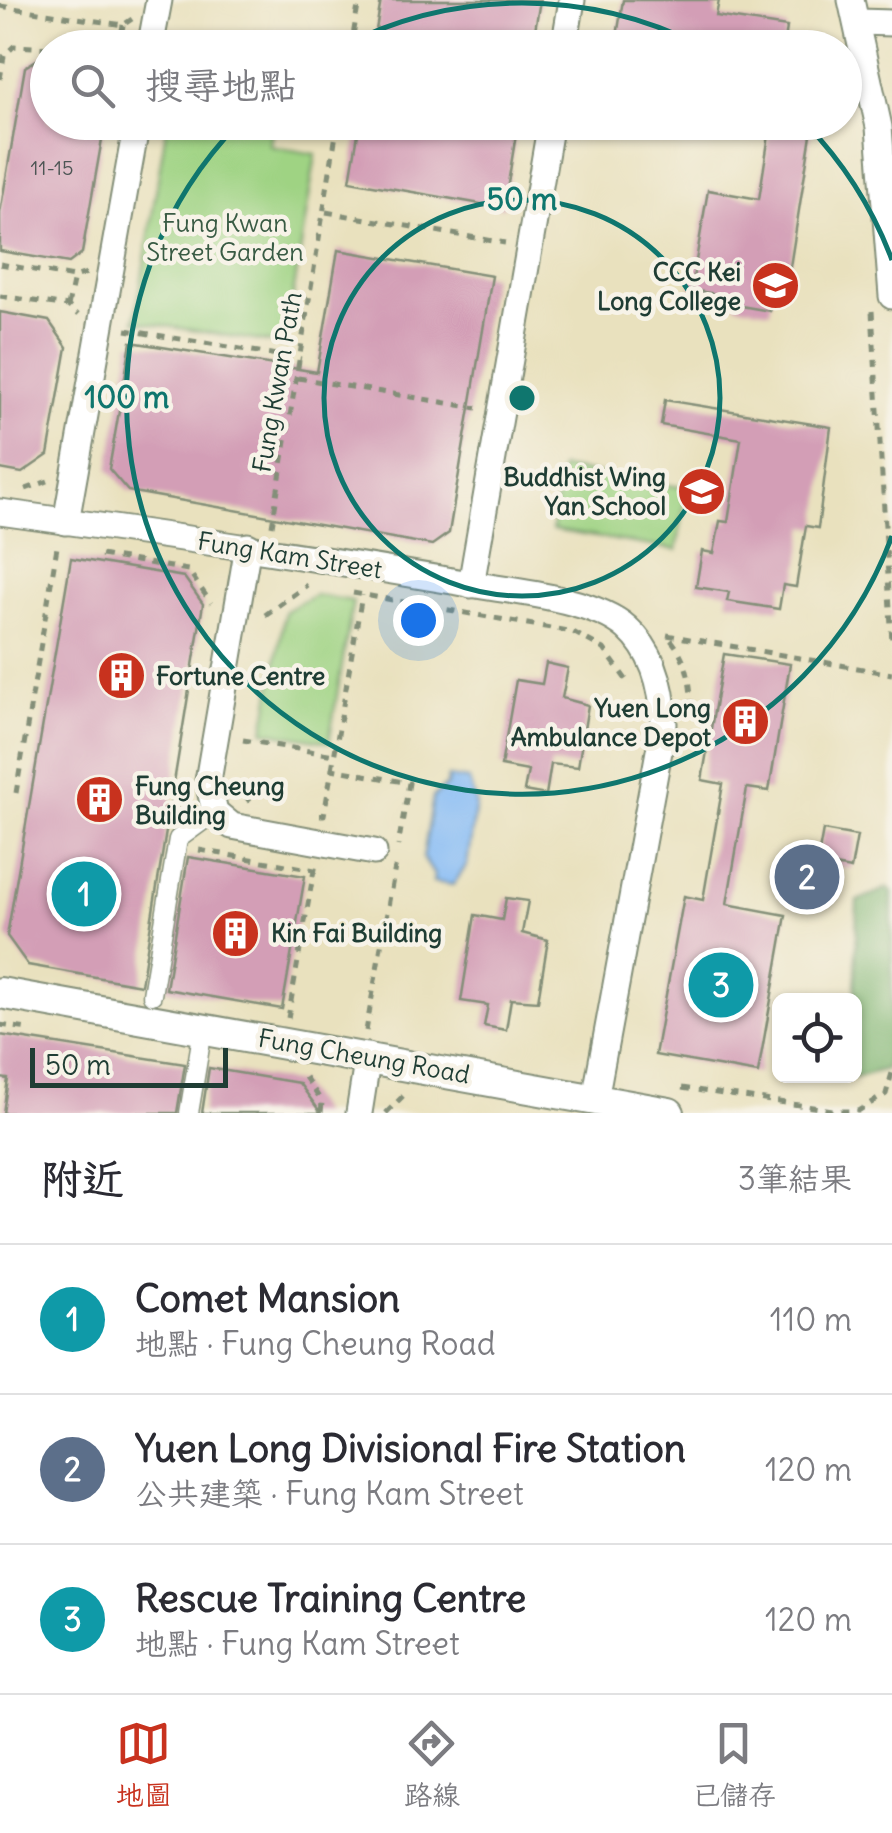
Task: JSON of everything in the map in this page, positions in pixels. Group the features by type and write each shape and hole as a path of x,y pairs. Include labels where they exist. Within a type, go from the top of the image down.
{"street":[{"path":"567,30 572,0"},
{"path":"855,11 892,23"},
{"path":"862,45 879,127 882,301"},
{"path":"66,522 134,140"},
{"path":"471,585 548,140"},
{"name":"Fung Kam Street","path":"0,512 66,522 251,536 600,612 626,628 655,668 663,697 664,724 595,1098"},
{"path":"251,536 208,781 215,812 242,829 374,852"},
{"path":"152,994 178,839 215,812"},
{"name":"Fung Cheung Road","path":"0,993 204,1029 367,1044 595,1098 670,1100"},
{"path":"189,1113 204,1029"},
{"path":"359,1113 367,1044"}],"path":[{"path":"354,30 359,0"},
{"path":"0,6 122,25 149,7"},
{"path":"121,30 122,25"},
{"path":"0,80 4,56 14,46 30,47"},
{"name":"Fung Kwan Path","path":"251,536 272,529 336,140"},
{"path":"326,212 506,243"},
{"path":"504,261 509,226"},
{"path":"0,264 74,277 87,273 94,256"},
{"path":"68,306 74,277"},
{"path":"0,296 68,306 78,315 81,326"},
{"path":"882,301 892,642"},
{"path":"119,329 301,359"},
{"path":"298,378 479,408 482,390"},
{"path":"20,490 46,482 52,474"},
{"path":"16,793 57,547"},
{"path":"262,630 266,612 302,584 318,587"},
{"path":"347,592 573,632 616,660 633,690"},
{"path":"305,812 324,815 362,595"},
{"path":"657,624 680,650 692,690 691,709"},
{"path":"667,635 892,674"},
{"path":"241,754 246,721"},
{"path":"244,740 334,755"},
{"path":"238,769 236,784 248,802 268,806"},
{"path":"332,769 409,783 367,1044"},
{"path":"288,1018 314,870"},
{"path":"0,1024 36,1030"},
{"path":"670,1100 858,1111 886,1094 892,1073"},
{"path":"304,1076 322,1102 321,1113"}],"green space":[{"name":"Fung Kwan Street Garden","path":"164,140 271,140 270,146 316,154 285,345 135,321"},
{"path":"561,468 687,488 677,550 552,530"},
{"path":"315,595 353,601 329,742 264,731 285,611"},
{"path":"888,888 892,891 892,1010 886,1069 862,1076 862,993 855,993 857,901"}],"water":[{"path":"448,777 469,780 476,804 467,865 453,885 433,882 434,875 423,858 433,797 447,785"}],"building":[{"path":"381,0 540,0 535,30 376,30"},
{"path":"623,0 719,0 716,16 787,27 787,30 618,30"},
{"path":"30,64 30,140 102,140 82,253 69,263 0,251 0,213 25,67"},
{"path":"357,140 515,140 504,208 350,181"},
{"path":"768,140 810,140 786,292 773,290 770,311 735,305 736,297 691,290 708,190 759,199"},
{"path":"338,250 492,276 449,533 432,545 128,491 109,469 131,342 317,372"},
{"path":"0,312 49,321 67,347 48,455 22,473 0,469"},
{"path":"665,400 831,427 818,528 806,526 796,587 783,585 779,609 727,601 729,592 696,587 702,551 714,553 720,521 728,522 741,439 661,425"},
{"path":"71,558 184,577 203,604 141,985 28,965 7,936"},
{"path":"724,654 790,664 769,791 747,788 727,904 786,915 758,1073 655,1055 684,896 703,900 723,784 702,780"},
{"path":"546,663 568,668 562,698 588,705 578,767 551,764 546,795 524,791 528,771 501,766 516,680 542,684"},
{"path":"823,830 857,836 851,869 817,863"},
{"name":"Kin Fai Building","path":"188,857 305,876 282,1009 166,989"},
{"path":"506,898 528,901 522,933 548,940 538,1001 511,999 506,1030 484,1026 488,1005 461,1001 475,915 502,920"},
{"path":"0,1035 185,1064 177,1113 3,1113 8,1079 0,1078"},
{"path":"209,1068 299,1083 321,1113 202,1113"}],"place":[{"name":"CCC Kei Long College","path":"776,286"},
{"name":"Buddhist Wing Yan School","path":"701,491"},
{"name":"Fortune Centre","path":"121,676"},
{"name":"Yuen Long Ambulance Depot","path":"746,722"},
{"name":"Fung Cheung Building","path":"100,800"},
{"name":"Yuen Long Divisional Fire Station","path":"807,877"},
{"name":"Comet Mansion","path":"84,894"},
{"name":"Kin Fai Building","path":"236,933"},
{"name":"Rescue Training Centre","path":"721,985"}]}
